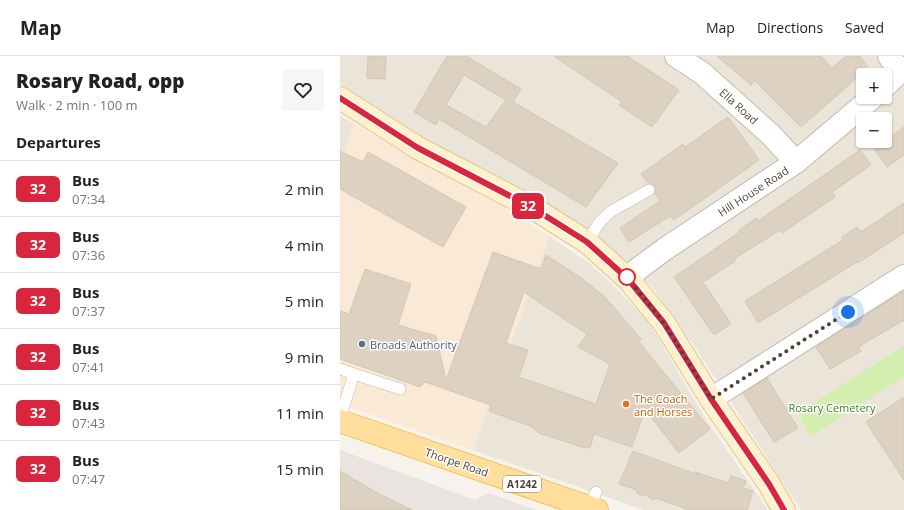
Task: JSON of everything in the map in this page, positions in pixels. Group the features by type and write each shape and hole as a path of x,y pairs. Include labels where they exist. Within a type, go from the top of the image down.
{"main road":[{"name":"Thorpe Road","path":"340,421 594,503"}],"street":[{"name":"Ella Road","path":"676,56 702,73 770,134 796,162"},
{"path":"340,98 418,148 533,208 587,242 628,279 664,323 711,399 769,484 784,510"},
{"name":"Hill House Road","path":"628,279 638,269 665,249 796,162 865,104"},
{"path":"711,399 904,276"}],"lane":[{"path":"587,242 599,223 610,212 649,190"},
{"path":"340,369 400,389"},
{"path":"340,418 354,374"}],"shaded area":[{"path":"340,56 904,56 904,510 801,510 695,347 654,289 622,257 575,226 444,152 357,98 340,83"},
{"path":"340,116 354,123 340,165"},
{"path":"354,123 424,165 500,205 549,236 473,450 340,404 340,165"},
{"path":"549,236 589,263 616,288 649,323 707,421 768,510 644,510 473,450"},
{"path":"340,450 475,500 488,493 536,510 340,510"}],"green space":[{"name":"Rosary Cemetery","path":"904,346 904,376 810,437 798,413"}],"building":[{"path":"368,56 386,56 385,79 367,78"},
{"path":"447,56 466,56 521,89 513,102 618,163 586,207 439,119 436,125 414,112","holes":["464,75 506,100 486,127 446,105"]},
{"path":"554,56 627,56 679,90 652,127 619,105 622,102"},
{"path":"717,56 821,56 832,68 846,56 860,56 868,68 856,68 856,79 801,127 755,81 751,85"},
{"path":"728,117 759,160 674,220 670,216 629,242 620,228 660,201 655,194 655,186 648,183 641,174 683,144 685,147"},
{"path":"904,127 904,155 887,167 874,148 892,148 892,135"},
{"path":"860,150 871,165 832,192 835,197 782,233 780,230 734,259 735,261 703,282 731,324 714,335 674,277 740,232 739,230 757,218 758,221"},
{"path":"340,151 363,162 368,152 466,207 443,247 340,189"},
{"path":"904,203 904,233 858,263 857,262 758,323 745,301 843,240 842,237 857,227 861,232"},
{"path":"493,252 541,269 546,255 581,278 604,296 641,339 639,342 710,429 679,453 645,409 632,447 594,434 590,448 582,447 539,433 530,426 489,411 491,405 425,382 420,387 340,359 340,311 349,314 365,269 411,284 398,325 436,336 446,380","holes":["524,292 587,334 578,347 610,364 596,404 519,377 528,350 506,343"]},
{"path":"904,291 904,320 858,347 861,351 830,369 816,347"},
{"path":"767,378 798,428 774,442 743,393"},
{"path":"904,397 904,480 866,422"},
{"path":"633,451 698,475 695,472 728,483 731,476 746,481 743,488 753,491 747,510 690,510 656,498 653,500 646,495 639,495 635,489 619,484"},
{"path":"340,471 379,494 412,510 340,510"}],"bus line":[{"name":"32","path":"340,98 418,148 533,208 587,242 628,279 642,294 664,323 711,399 769,484 784,510"}],"place":[{"name":"Broads Authority","path":"362,344"},
{"name":"The Coach and Horses","path":"626,404"}],"route":[{"path":"627,277 664,323 711,399 848,312"}]}
